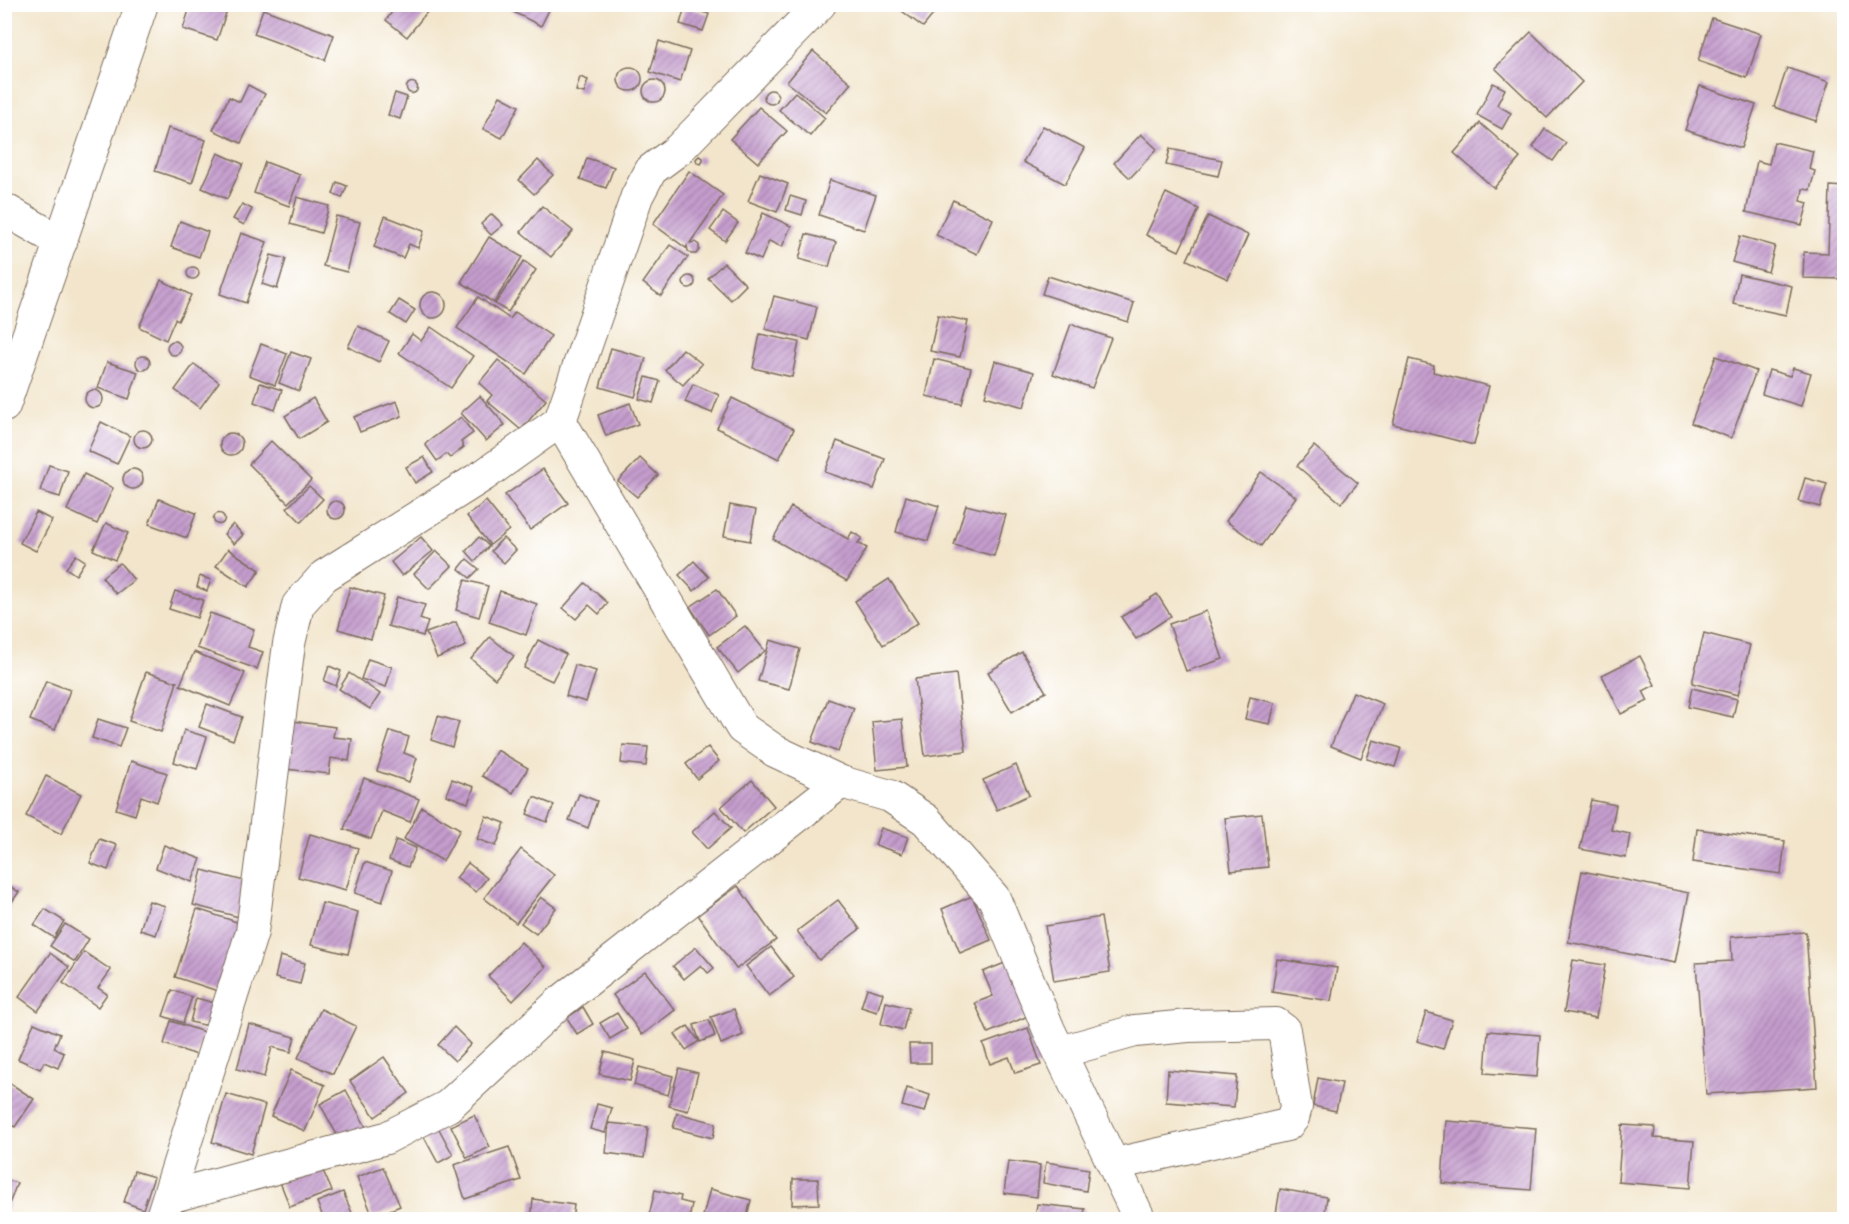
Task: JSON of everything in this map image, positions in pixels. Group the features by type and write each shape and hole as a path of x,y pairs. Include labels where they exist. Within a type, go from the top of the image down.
{"street":[{"path":"4,406 142,4"},
{"path":"165,1208 252,932 289,644 298,605 324,576 484,476 560,421 637,196 651,171 678,150 820,4"},
{"path":"4,209 61,242"},
{"path":"560,421 742,728 775,751 841,782 890,796 926,820 994,898 1060,1052 1140,1220"},
{"path":"165,1208 387,1138 448,1106 559,1003 841,782"},
{"path":"1060,1052 1135,1031 1162,1027 1276,1023 1284,1030 1296,1107 1293,1118 1287,1125 1115,1164"}],"building":[{"path":"191,4 229,4 217,40 183,29"},
{"path":"398,4 418,4 427,12 407,37 386,20"},
{"path":"514,4 552,4 541,26 511,11"},
{"path":"900,4 942,4 923,27 898,8"},
{"path":"685,7 709,14 703,31 680,24"},
{"path":"263,9 334,35 325,60 254,34"},
{"path":"1712,18 1761,34 1747,78 1698,61"},
{"path":"1531,32 1582,82 1547,118 1495,68"},
{"path":"659,41 690,51 680,82 650,72"},
{"path":"813,51 851,83 826,113 787,82"},
{"path":"630,67 639,70 642,79 639,88 630,91 621,88 618,79 621,70"},
{"path":"1787,68 1829,82 1816,121 1774,107"},
{"path":"580,77 588,80 584,93 576,91"},
{"path":"654,80 662,83 665,91 662,99 654,102 646,99 643,91 646,83"},
{"path":"412,83 416,84 416,92 412,93 408,92 407,88 408,84"},
{"path":"1493,83 1505,89 1497,105 1511,113 1502,129 1477,115"},
{"path":"248,85 265,94 241,143 213,130 229,97 240,102"},
{"path":"1700,86 1756,105 1741,148 1685,130"},
{"path":"771,90 776,92 778,97 776,102 771,104 766,102 764,97 766,92"},
{"path":"795,92 825,118 810,136 779,110"},
{"path":"395,93 407,97 400,119 388,115"},
{"path":"500,96 519,106 502,138 483,129"},
{"path":"759,107 787,131 758,163 730,139"},
{"path":"1480,123 1520,158 1494,188 1454,153"},
{"path":"1043,126 1085,148 1065,184 1023,162"},
{"path":"168,128 206,140 192,183 155,171"},
{"path":"1545,129 1566,143 1553,161 1533,147"},
{"path":"1141,134 1157,149 1130,178 1114,163"},
{"path":"1774,142 1813,151 1809,169 1815,171 1810,190 1803,189 1801,201 1808,203 1802,225 1746,212 1757,161 1769,164"},
{"path":"1170,149 1222,160 1218,176 1166,165"},
{"path":"218,153 243,164 227,199 202,188"},
{"path":"699,156 703,158 701,164 697,163 696,159"},
{"path":"587,158 614,167 606,188 580,179"},
{"path":"538,160 553,175 534,194 519,180"},
{"path":"265,162 300,175 289,206 254,193"},
{"path":"689,171 723,195 690,243 695,242 699,245 696,254 691,254 687,246 686,248 653,224"},
{"path":"760,173 788,184 777,212 748,201"},
{"path":"830,180 876,195 864,230 819,215"},
{"path":"337,182 347,186 342,198 333,194"},
{"path":"1830,186 1844,187 1844,279 1803,278 1804,252 1828,253"},
{"path":"1166,193 1199,209 1179,251 1146,235"},
{"path":"790,196 806,201 802,215 786,210"},
{"path":"297,197 329,206 321,233 290,224"},
{"path":"953,200 993,219 977,254 936,235"},
{"path":"242,204 252,209 244,225 233,219"},
{"path":"542,206 573,231 551,257 521,232"},
{"path":"723,212 738,223 725,241 710,230"},
{"path":"763,213 791,226 782,247 769,241 761,260 745,253"},
{"path":"492,214 503,225 491,235 481,224"},
{"path":"336,216 360,222 347,272 323,266"},
{"path":"385,216 424,231 418,248 409,244 403,258 374,247"},
{"path":"1208,216 1248,235 1228,279 1187,260"},
{"path":"180,221 208,232 199,257 171,247"},
{"path":"241,233 267,242 246,303 220,294"},
{"path":"806,234 836,242 829,267 799,259"},
{"path":"1740,236 1775,246 1768,272 1732,262"},
{"path":"489,237 522,257 494,303 461,282"},
{"path":"670,245 688,257 661,296 643,283"},
{"path":"271,255 286,259 277,289 262,284"},
{"path":"524,261 536,270 508,312 495,304"},
{"path":"724,263 746,285 731,300 708,278"},
{"path":"195,267 199,273 195,279 191,279 187,271"},
{"path":"1739,274 1792,286 1786,315 1733,304"},
{"path":"691,276 695,282 691,288 687,288 683,280"},
{"path":"1048,276 1134,303 1128,322 1042,294"},
{"path":"161,280 191,295 178,321 175,319 166,340 139,327"},
{"path":"433,292 442,296 446,305 442,314 433,318 424,314 420,305 424,296"},
{"path":"774,296 817,307 809,340 765,329"},
{"path":"478,297 510,319 515,312 551,336 526,374 457,328"},
{"path":"399,300 415,310 406,324 390,314"},
{"path":"938,315 968,321 960,357 930,351"},
{"path":"1071,324 1111,338 1092,388 1053,374"},
{"path":"358,326 389,341 379,362 348,347"},
{"path":"431,327 473,356 451,388 399,353 412,334 421,341"},
{"path":"760,334 799,342 792,377 753,368"},
{"path":"174,341 179,343 181,348 179,353 174,355 169,353 167,348 169,343"},
{"path":"261,344 287,354 275,385 249,375"},
{"path":"611,348 646,358 635,397 600,387"},
{"path":"683,349 702,364 683,385 665,370"},
{"path":"291,352 311,359 299,391 279,383"},
{"path":"143,356 148,358 150,363 148,368 143,370 138,368 136,363 138,358"},
{"path":"1716,356 1756,371 1731,438 1691,423"},
{"path":"934,359 971,368 962,404 926,396"},
{"path":"1409,359 1434,365 1433,372 1489,386 1474,445 1393,424"},
{"path":"498,360 546,400 521,430 487,401 492,395 479,383"},
{"path":"995,361 1034,372 1024,407 985,396"},
{"path":"107,362 138,372 129,399 98,388"},
{"path":"194,364 219,382 200,408 175,390"},
{"path":"1793,368 1811,373 1801,406 1762,394 1769,370 1790,376"},
{"path":"646,377 660,381 653,403 639,399"},
{"path":"260,383 282,390 275,410 254,402"},
{"path":"693,384 719,395 712,413 685,402"},
{"path":"94,390 100,393 103,399 100,405 94,408 88,405 85,399 88,393"},
{"path":"480,396 505,425 486,441 461,413"},
{"path":"313,398 327,422 299,439 285,416"},
{"path":"732,398 794,429 779,459 717,428"},
{"path":"397,401 402,416 360,432 354,417"},
{"path":"630,403 638,424 606,436 598,415"},
{"path":"461,417 473,433 461,442 464,447 450,458 446,454 437,461 425,444"},
{"path":"101,422 130,436 117,464 88,451"},
{"path":"143,430 151,435 152,439 147,447 143,448 135,443 134,439 139,431"},
{"path":"231,433 241,440 242,444 235,454 231,455 221,448 220,444 227,434"},
{"path":"271,441 311,480 288,503 249,464"},
{"path":"837,441 885,459 874,489 825,472"},
{"path":"1314,446 1358,483 1341,503 1297,466"},
{"path":"424,457 433,472 415,483 406,467"},
{"path":"640,458 658,475 637,497 618,481"},
{"path":"49,465 68,471 60,497 40,491"},
{"path":"133,469 140,472 143,479 140,486 133,489 126,486 123,479 126,472"},
{"path":"543,469 568,503 530,530 505,495"},
{"path":"1261,472 1296,497 1261,546 1226,521"},
{"path":"84,474 113,488 97,524 67,510"},
{"path":"1805,478 1827,484 1820,507 1798,501"},
{"path":"309,486 323,499 301,522 287,508"},
{"path":"906,496 939,506 928,541 896,532"},
{"path":"159,499 196,513 187,538 149,524"},
{"path":"336,501 342,504 345,510 342,516 336,519 330,516 327,510 330,504"},
{"path":"486,501 509,530 490,545 467,516"},
{"path":"730,505 756,510 750,541 724,536"},
{"path":"966,505 1006,515 994,556 954,545"},
{"path":"791,507 848,539 852,532 862,538 858,543 867,548 847,581 773,539"},
{"path":"36,512 52,520 36,551 20,543"},
{"path":"219,513 225,519 219,525 213,519"},
{"path":"106,523 128,533 115,560 93,550"},
{"path":"233,524 243,535 234,544 224,534"},
{"path":"421,537 433,551 402,576 391,562"},
{"path":"479,537 489,546 475,561 466,551"},
{"path":"503,538 516,550 504,563 491,551"},
{"path":"228,549 260,570 248,587 216,566"},
{"path":"436,551 452,566 429,589 414,574"},
{"path":"76,555 85,561 76,575 66,568"},
{"path":"467,559 479,569 470,578 459,569"},
{"path":"694,561 709,577 694,591 679,575"},
{"path":"120,563 134,580 116,594 102,577"},
{"path":"200,576 211,580 207,591 197,587"},
{"path":"889,579 918,623 883,645 855,601"},
{"path":"465,580 488,586 479,617 456,610"},
{"path":"585,583 608,603 599,614 589,605 576,619 563,608"},
{"path":"350,587 384,596 371,639 338,629"},
{"path":"717,589 736,616 709,635 690,607"},
{"path":"175,591 203,600 197,618 169,609"},
{"path":"500,591 537,604 526,635 489,622"},
{"path":"1157,594 1171,616 1136,639 1121,617"},
{"path":"397,597 425,605 420,619 428,622 423,636 388,626"},
{"path":"1206,611 1223,659 1186,671 1169,624"},
{"path":"210,613 254,629 248,647 263,652 257,669 197,648"},
{"path":"456,622 466,646 437,658 426,633"},
{"path":"745,626 765,651 738,673 717,647"},
{"path":"1704,633 1750,645 1738,695 1692,683"},
{"path":"490,637 514,656 495,679 471,659"},
{"path":"538,640 566,654 552,681 524,668"},
{"path":"770,640 800,649 789,689 758,681"},
{"path":"194,652 245,673 230,706 180,685"},
{"path":"1022,652 1046,692 1012,712 988,672"},
{"path":"1640,656 1655,685 1643,691 1648,701 1621,714 1602,675"},
{"path":"368,659 392,667 386,687 361,679"},
{"path":"575,665 596,671 586,702 566,696"},
{"path":"329,666 341,671 336,686 324,681"},
{"path":"146,672 177,682 161,732 129,721"},
{"path":"349,673 380,694 370,709 339,689"},
{"path":"956,674 966,751 925,756 915,679"},
{"path":"46,681 70,690 55,730 30,720"},
{"path":"1692,688 1737,699 1733,717 1688,707"},
{"path":"1353,692 1383,704 1361,758 1331,746"},
{"path":"1250,697 1275,703 1270,724 1245,719"},
{"path":"828,699 854,708 838,752 812,742"},
{"path":"207,704 242,717 233,740 199,727"},
{"path":"438,716 459,722 452,747 431,740"},
{"path":"98,719 126,728 119,747 92,738"},
{"path":"902,719 907,767 877,770 872,722"},
{"path":"292,721 335,727 333,737 352,739 349,761 331,758 329,774 286,769"},
{"path":"184,730 207,737 197,769 174,762"},
{"path":"390,731 409,737 404,753 417,758 409,782 377,771"},
{"path":"1373,740 1401,748 1395,767 1367,759"},
{"path":"623,745 648,747 646,766 621,763"},
{"path":"708,747 719,761 697,779 686,764"},
{"path":"497,750 528,768 513,793 482,776"},
{"path":"131,761 167,773 157,802 141,796 135,815 116,809"},
{"path":"1016,765 1029,795 997,810 983,780"},
{"path":"46,776 81,794 61,834 26,816"},
{"path":"364,778 419,799 410,822 382,811 371,839 344,829"},
{"path":"452,779 474,787 468,803 446,795"},
{"path":"752,780 774,806 743,833 721,807"},
{"path":"579,794 597,801 588,828 569,820"},
{"path":"534,797 554,805 547,822 527,814"},
{"path":"1591,800 1616,805 1611,830 1630,834 1626,858 1580,849"},
{"path":"422,807 460,829 443,861 404,839"},
{"path":"715,811 731,828 707,849 692,832"},
{"path":"1262,814 1268,867 1231,871 1225,818"},
{"path":"486,816 505,823 496,846 477,839"},
{"path":"881,828 908,837 902,854 875,845"},
{"path":"1697,829 1785,841 1781,874 1693,862"},
{"path":"310,834 358,848 346,890 298,877"},
{"path":"99,839 117,845 108,870 90,863"},
{"path":"396,840 416,848 408,867 389,860"},
{"path":"164,845 201,859 192,882 156,868"},
{"path":"521,849 554,875 516,923 484,898"},
{"path":"365,862 392,871 382,902 355,893"},
{"path":"468,863 487,878 476,892 456,878"},
{"path":"202,870 248,882 239,917 193,905"},
{"path":"1582,871 1689,893 1675,963 1568,942"},
{"path":"4,883 19,892 4,913"},
{"path":"738,886 776,940 736,969 698,915"},
{"path":"972,896 991,940 960,953 942,909"},
{"path":"541,897 556,908 536,934 521,923"},
{"path":"838,900 860,929 819,960 797,931"},
{"path":"149,901 165,906 156,935 140,930"},
{"path":"322,903 358,912 348,954 311,945"},
{"path":"45,909 64,921 54,938 34,925"},
{"path":"197,909 246,925 224,993 175,977"},
{"path":"1101,917 1110,972 1054,981 1045,926"},
{"path":"65,924 89,939 75,962 50,946"},
{"path":"1806,932 1817,1087 1706,1094 1696,963 1732,961 1731,937"},
{"path":"521,942 546,967 513,1001 488,976"},
{"path":"696,947 714,968 708,973 701,965 684,979 673,966"},
{"path":"771,947 794,977 769,996 746,966"},
{"path":"84,952 111,970 98,988 107,994 98,1007 63,983"},
{"path":"50,953 69,967 38,1011 19,997"},
{"path":"280,956 305,963 300,984 275,978"},
{"path":"1277,959 1337,968 1331,1001 1272,992"},
{"path":"1012,960 1035,1013 988,1033 975,1003 993,996 983,972"},
{"path":"1573,960 1605,965 1596,1018 1564,1012"},
{"path":"645,971 675,1010 642,1035 613,995"},
{"path":"867,988 883,993 877,1012 861,1007"},
{"path":"172,990 192,997 183,1023 163,1016"},
{"path":"196,998 215,1003 209,1026 190,1022"},
{"path":"886,1002 909,1008 903,1030 881,1024"},
{"path":"583,1007 593,1024 577,1034 567,1018"},
{"path":"321,1009 356,1026 333,1074 298,1058"},
{"path":"734,1009 743,1035 721,1044 711,1017"},
{"path":"1426,1012 1452,1020 1443,1049 1417,1041"},
{"path":"617,1013 627,1029 610,1039 600,1023"},
{"path":"709,1020 715,1036 700,1042 694,1025"},
{"path":"171,1021 204,1032 197,1055 164,1044"},
{"path":"34,1023 60,1034 54,1048 64,1053 58,1068 44,1062 40,1069 18,1059"},
{"path":"249,1024 295,1037 291,1052 272,1047 264,1077 237,1069"},
{"path":"688,1026 699,1041 686,1050 675,1034"},
{"path":"454,1027 471,1044 455,1061 438,1045"},
{"path":"1028,1028 1041,1065 1015,1073 1009,1057 990,1064 983,1044"},
{"path":"1488,1031 1540,1035 1537,1077 1485,1073"},
{"path":"909,1044 931,1044 931,1063 910,1063"},
{"path":"605,1052 635,1060 630,1081 599,1074"},
{"path":"384,1057 409,1093 375,1117 350,1081"},
{"path":"639,1067 673,1076 668,1095 634,1085"},
{"path":"679,1068 698,1073 688,1111 669,1106"},
{"path":"291,1070 325,1085 305,1131 271,1116"},
{"path":"1168,1070 1237,1076 1234,1107 1166,1102"},
{"path":"1318,1078 1342,1083 1336,1111 1313,1106"},
{"path":"8,1082 34,1099 15,1127 4,1121 4,1087"},
{"path":"907,1088 930,1095 925,1112 902,1106"},
{"path":"346,1090 367,1129 341,1142 320,1104"},
{"path":"226,1094 265,1105 251,1154 212,1142"},
{"path":"597,1104 612,1108 605,1133 590,1129"},
{"path":"677,1113 716,1123 713,1138 673,1128"},
{"path":"474,1115 490,1147 467,1158 451,1126"},
{"path":"1446,1121 1536,1128 1531,1190 1442,1183"},
{"path":"609,1123 648,1127 644,1158 606,1153"},
{"path":"1622,1125 1655,1127 1654,1138 1694,1141 1690,1188 1618,1182"},
{"path":"438,1127 453,1155 438,1163 423,1135"},
{"path":"509,1147 521,1180 465,1199 454,1165"},
{"path":"1008,1161 1040,1165 1037,1197 1004,1193"},
{"path":"1046,1162 1089,1169 1086,1191 1043,1183"},
{"path":"321,1166 332,1191 290,1207 280,1182"},
{"path":"383,1167 400,1206 373,1217 357,1177"},
{"path":"134,1171 154,1177 143,1209 124,1202"},
{"path":"4,1179 17,1183 5,1215 4,1215"},
{"path":"793,1179 818,1179 819,1204 792,1205"},
{"path":"710,1189 751,1200 746,1220 702,1220"},
{"path":"1280,1189 1327,1197 1324,1220 1275,1220"},
{"path":"655,1190 681,1196 680,1201 692,1204 689,1220 648,1220"},
{"path":"343,1192 355,1220 324,1220 317,1202"},
{"path":"533,1199 574,1205 572,1220 531,1220"},
{"path":"1037,1204 1085,1209 1083,1220 1035,1220"},
{"path":"182,1211 205,1219 205,1220 179,1220"}]}
